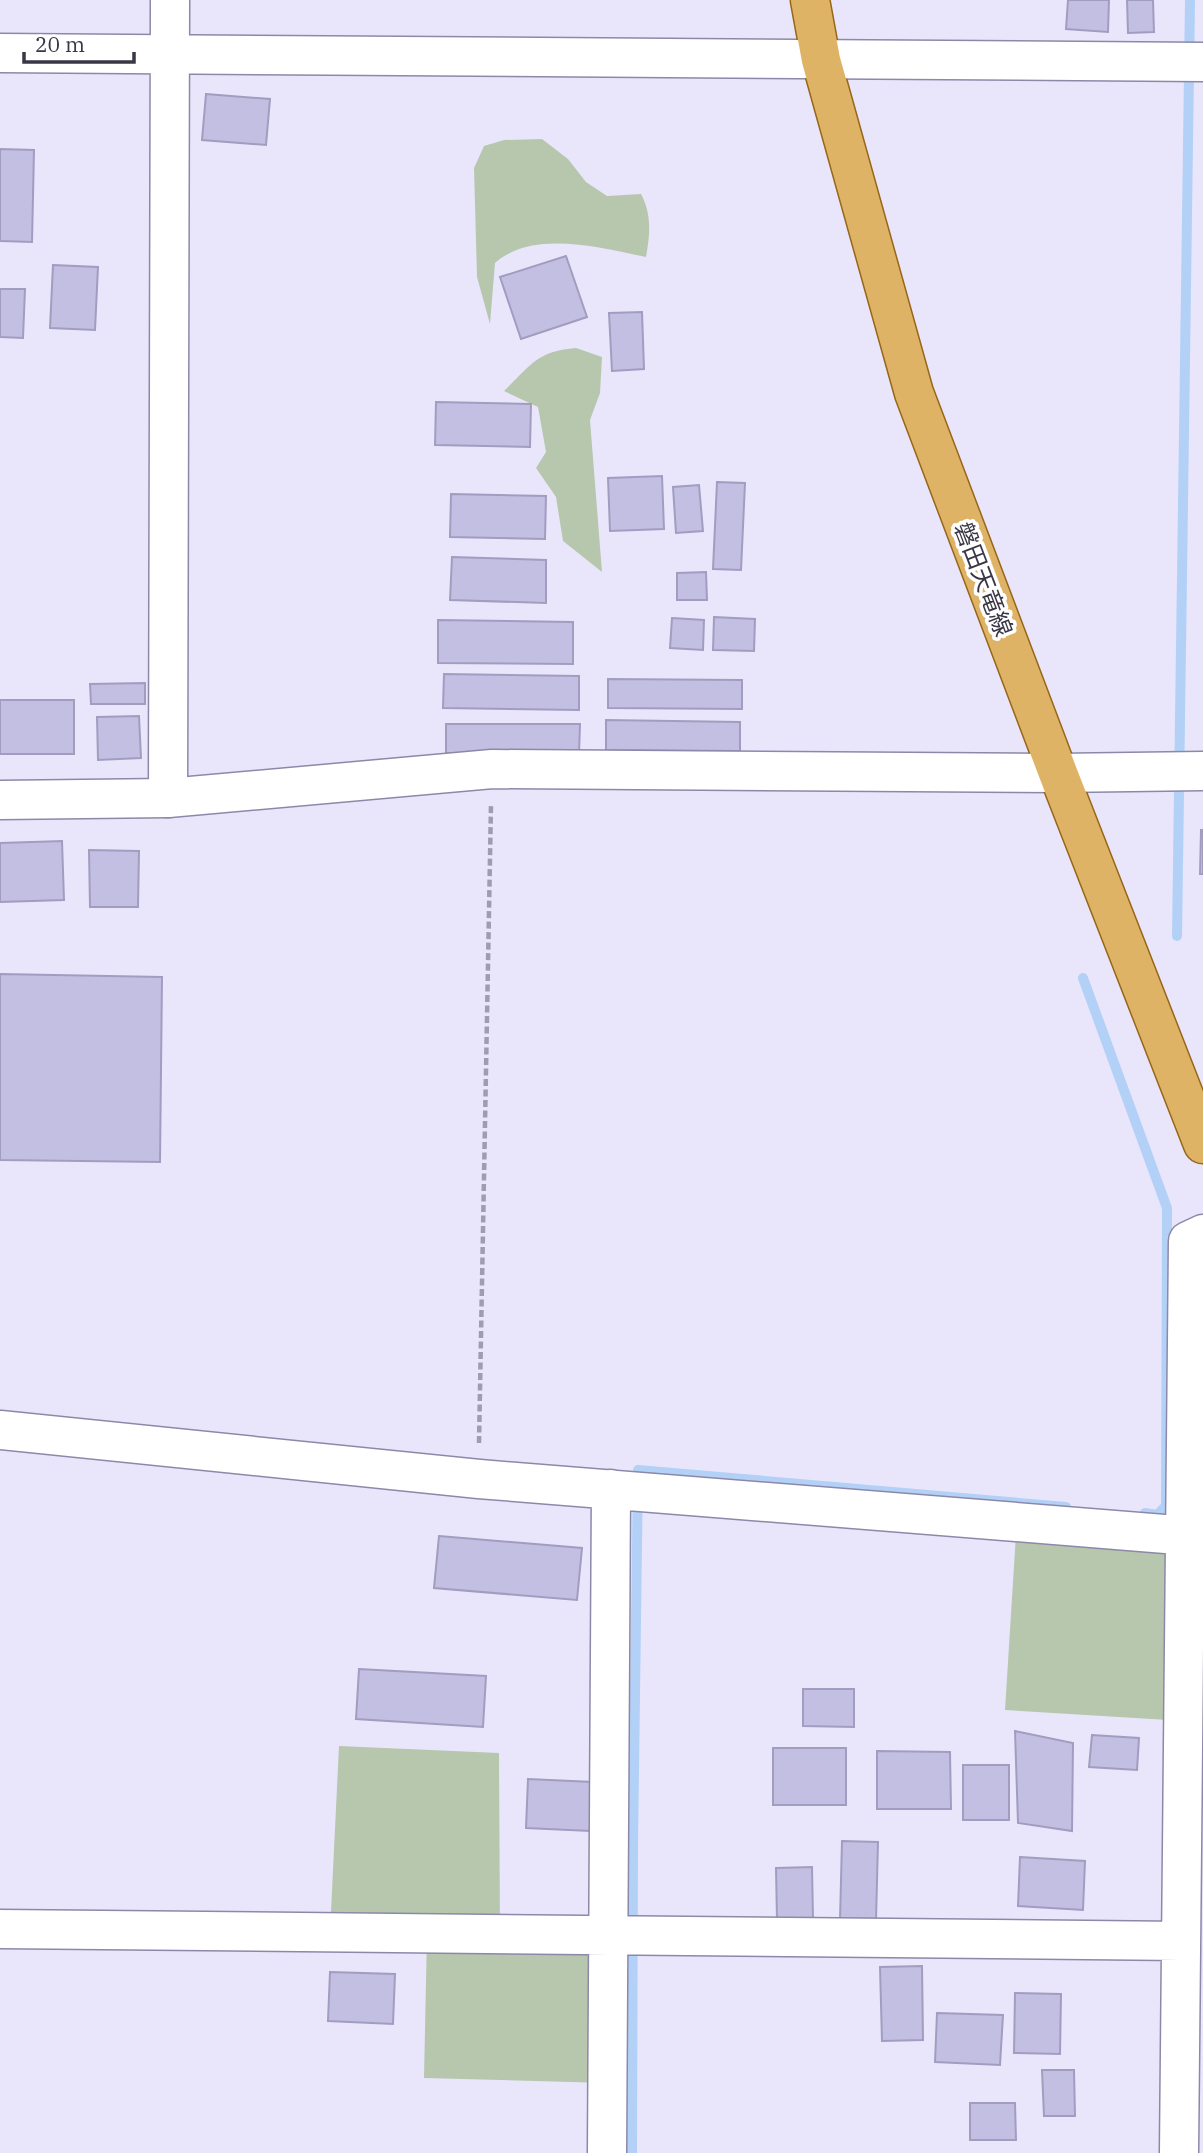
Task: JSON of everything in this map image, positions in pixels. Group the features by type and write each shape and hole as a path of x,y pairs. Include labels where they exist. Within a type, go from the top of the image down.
{"main road":[{"name":"磐田天竜線","path":"810,0 821,60 914,393 1203,1144"}],"street":[{"path":"168,798 170,0"},
{"path":"0,53 1203,62"},
{"path":"0,800 168,798 492,769 1203,772"},
{"path":"1179,2153 1181,1941 1194,1536 1188,1241 1203,1234"},
{"path":"0,1430 479,1479 1194,1536"},
{"path":"607,2153 611,1489"},
{"path":"0,1928 1181,1941"}],"path":[{"path":"479,1479 492,769"}],"green space":[{"path":"542,139 568,159 586,182 607,196 641,194 649,225 646,257 568,244 528,246 511,253 495,263 490,324 477,277 474,168 484,146 504,140"},
{"path":"576,348 602,357 600,393 590,420 602,572 563,541 556,497 536,468 546,452 538,407 504,391 543,356"},
{"path":"1016,1534 1174,1549 1168,1720 1005,1710"},
{"path":"339,1746 499,1753 500,1934 609,1935 607,2083 424,2078 427,1934 330,1932"}],"building":[{"path":"1068,0 1109,0 1108,32 1066,29"},
{"path":"1127,0 1153,0 1154,32 1128,33"},
{"path":"206,94 270,99 266,145 202,140"},
{"path":"0,149 34,150 32,242 0,241"},
{"path":"566,256 587,317 521,339 500,277"},
{"path":"53,265 98,267 95,330 50,328"},
{"path":"0,289 25,289 23,338 0,337"},
{"path":"642,312 644,369 612,371 609,313"},
{"path":"436,402 531,404 530,447 435,445"},
{"path":"662,476 664,529 610,531 608,478"},
{"path":"717,482 745,483 741,570 713,569"},
{"path":"699,485 703,531 676,533 673,487"},
{"path":"451,494 546,496 545,539 450,537"},
{"path":"452,557 546,560 546,603 450,600"},
{"path":"706,572 707,600 677,600 677,573"},
{"path":"714,617 755,619 754,651 713,650"},
{"path":"672,618 704,620 703,650 670,648"},
{"path":"438,620 573,622 573,664 438,663"},
{"path":"444,674 579,676 579,710 443,708"},
{"path":"608,679 742,680 742,709 608,708"},
{"path":"145,683 145,704 91,704 90,684"},
{"path":"0,700 74,700 74,754 0,754"},
{"path":"139,716 141,758 98,760 97,717"},
{"path":"606,720 740,722 740,751 606,750"},
{"path":"446,724 580,724 579,754 446,753"},
{"path":"1203,830 1203,874 1200,874"},
{"path":"62,841 64,900 0,902 0,843"},
{"path":"89,850 139,851 138,907 90,907"},
{"path":"0,974 162,977 160,1162 0,1160"},
{"path":"439,1536 582,1548 577,1600 434,1588"},
{"path":"359,1669 486,1676 483,1727 356,1719"},
{"path":"803,1689 854,1689 854,1727 803,1726"},
{"path":"1015,1731 1073,1743 1072,1831 1018,1823"},
{"path":"1092,1735 1139,1738 1137,1770 1089,1767"},
{"path":"773,1748 846,1748 846,1805 773,1805"},
{"path":"877,1751 950,1752 951,1809 877,1809"},
{"path":"963,1765 1009,1765 1009,1820 963,1820"},
{"path":"528,1779 593,1782 590,1831 526,1828"},
{"path":"842,1841 878,1842 876,1921 840,1920"},
{"path":"1020,1857 1085,1861 1083,1910 1018,1906"},
{"path":"812,1867 813,1919 777,1920 776,1868"},
{"path":"922,1966 923,2040 882,2041 880,1967"},
{"path":"330,1972 395,1974 393,2024 328,2021"},
{"path":"1015,1993 1061,1994 1060,2054 1014,2053"},
{"path":"937,2013 1003,2015 1000,2065 935,2062"},
{"path":"1042,2070 1074,2070 1075,2116 1044,2116"},
{"path":"970,2103 1015,2103 1016,2140 970,2140"}],"waterway":[{"path":"1177,936 1190,0"},
{"path":"1083,978 1167,1208 1166,1506 1157,1515 1145,1513"},
{"path":"632,2153 638,1470 1066,1507"}]}
